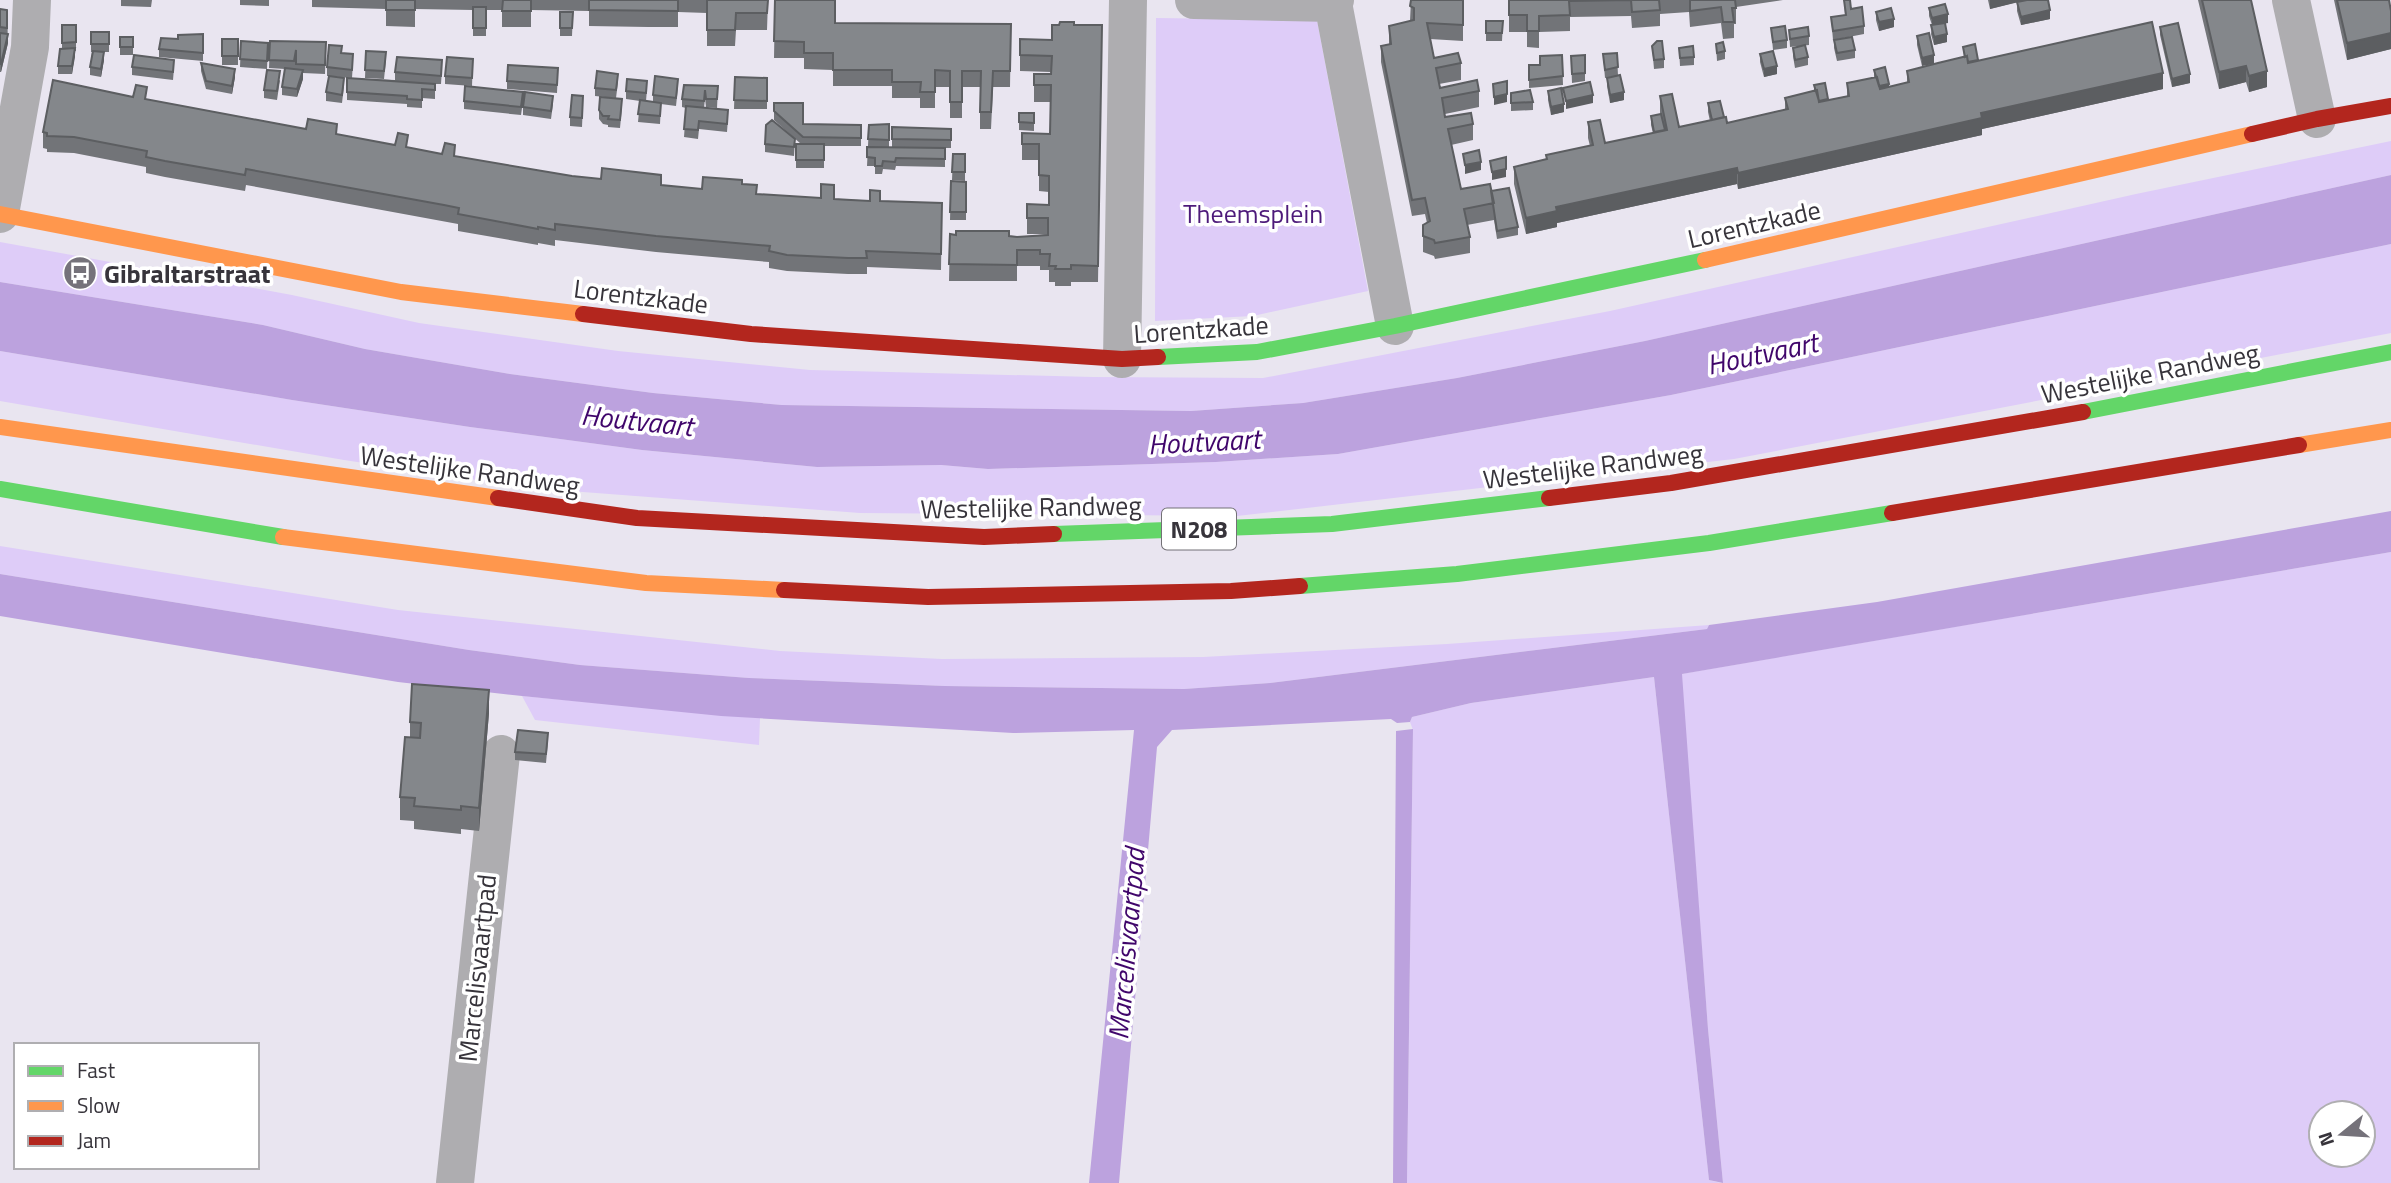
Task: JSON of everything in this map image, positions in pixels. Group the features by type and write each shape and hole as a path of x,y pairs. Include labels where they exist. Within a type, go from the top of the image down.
{"main road":[{"name":"Lorentzkade","path":"0,214 401,292 751,334 1122,359 1257,352 1395,326 1683,265 2317,119 2391,106"},
{"name":"Westelijke Randweg","path":"0,427 638,518 984,537 1332,524 1671,483 1999,428 2391,352"},
{"path":"0,489 315,542 646,583 928,597 1217,591 1457,574 1709,543 2391,430"}],"street":[{"path":"0,214 30,47 32,0"},
{"path":"1122,359 1128,0"},
{"path":"1194,0 1334,1 1395,326"},
{"path":"2291,0 2317,119"},
{"name":"Marcelisvaartpad","path":"455,1183 501,754"}],"green space":[{"name":"Theemsplein","path":"1156,18 1317,20 1368,291 1253,316 1155,321"},
{"path":"2391,141 2391,175 1645,341 1457,378 1303,403 1191,411 782,405 653,393 510,374 365,349 263,325 0,282 0,242 292,295 419,323 618,351 810,370 1263,378 1610,311 2136,194"},
{"path":"2391,244 2391,333 1734,459 1237,516 860,513 530,488 344,460 0,401 0,351 470,427 642,450 817,467 941,465 988,469 1216,462 1338,454 1671,395"},
{"path":"0,546 398,610 780,651 942,659 1203,657 1447,644 1709,625 1707,629 1270,683 1184,689 945,686 749,678 580,665 469,650 0,574"},
{"path":"2391,552 2391,1183 1723,1183 1708,1029 1681,674"},
{"path":"1654,677 1709,1180 1721,1183 1407,1183 1412,717 1471,703"},
{"path":"522,696 760,718 759,745 535,720"}],"water":[{"name":"Houtvaart","path":"2391,175 2391,244 1671,395 1338,454 1216,462 988,469 941,465 817,467 642,450 470,427 0,351 0,282 263,325 365,349 510,374 653,393 782,405 1191,411 1303,403 1457,378 1645,341"},
{"path":"2391,511 2391,552 1682,674 1708,1029 1723,1183 1709,1180 1654,677 1471,703 1412,717 1410,722 1397,723 1391,719 1172,730 1157,747 1119,1183 1089,1183 1134,730 1013,733 721,716 522,696 398,682 0,616 0,574 469,650 580,665 749,678 945,686 1184,689 1270,683 1707,629 1709,625 1877,602"},
{"path":"1413,729 1407,1183 1393,1183 1396,731"}],"building":[{"path":"386,0 415,0 415,10 386,10"},
{"path":"503,0 531,0 531,11 502,11"},
{"path":"589,0 678,0 678,11 589,10"},
{"path":"707,0 768,0 767,13 736,13 735,30 707,30"},
{"path":"775,0 835,0 835,23 1011,24 1010,71 993,71 991,112 980,112 981,71 962,71 962,102 950,102 950,71 935,70 935,92 920,92 921,82 892,82 892,70 833,70 833,53 804,53 804,42 774,41"},
{"path":"1411,0 1463,0 1463,25 1427,23 1434,58 1458,53 1461,63 1436,68 1440,88 1477,80 1479,91 1442,98 1445,117 1471,113 1473,124 1448,129 1461,189 1490,184 1494,203 1464,209 1470,237 1435,243 1423,236 1423,225 1430,221 1425,198 1412,200 1381,46 1391,44 1389,26 1414,20"},
{"path":"1509,0 1631,0 1569,1 1570,15 1539,16 1539,31 1527,31 1527,15 1509,15"},
{"path":"1631,0 1659,0 1660,10 1632,12"},
{"path":"1690,0 1735,0 1736,8 1732,8 1734,22 1723,22 1721,7 1690,11"},
{"path":"1844,0 1850,0 1851,9 1862,7 1864,26 1833,31 1831,17 1846,15"},
{"path":"2048,0 2050,10 2021,17 2017,2"},
{"path":"2202,0 2251,0 2267,71 2249,76 2246,66 2219,72"},
{"path":"2337,0 2389,0 2391,33 2347,43"},
{"path":"1945,4 1948,14 1932,18 1929,8"},
{"path":"473,7 486,7 486,28 473,28"},
{"path":"1891,8 1894,19 1879,22 1876,12"},
{"path":"0,9 7,10 7,28 0,27"},
{"path":"560,12 573,12 572,28 560,28"},
{"path":"1486,21 1503,21 1502,33 1486,33"},
{"path":"1060,22 1102,25 1098,266 1071,265 1071,269 1055,269 1056,266 1049,266 1050,254 1040,254 1040,250 1017,250 1017,265 949,264 950,234 956,235 956,231 1009,231 1009,236 1017,237 1048,235 1048,218 1027,218 1027,204 1049,205 1049,176 1039,175 1039,144 1022,144 1022,133 1050,134 1051,85 1034,85 1034,74 1051,74 1052,56 1020,55 1020,39 1052,40 1052,25 1059,25"},
{"path":"2152,22 2163,73 1981,113 1982,118 1738,173 1737,168 1556,207 1557,211 1526,218 1514,167 1547,159 1546,155 1593,145 1588,122 1600,120 1605,143 1667,130 1660,96 1672,94 1679,127 1726,117 1727,123 1788,109 1785,98 1817,90 1819,102 1849,96 1847,83 1877,77 1880,89 1909,82 1907,71 1938,63 1967,56 1968,63"},
{"path":"1945,23 1947,34 1934,37 1931,25"},
{"path":"2178,23 2190,74 2172,79 2160,27"},
{"path":"62,25 76,25 76,42 62,43"},
{"path":"1785,26 1787,40 1773,42 1771,28"},
{"path":"1808,27 1809,36 1790,39 1789,30"},
{"path":"91,32 109,32 109,44 91,44"},
{"path":"0,33 8,34 1,64 0,64"},
{"path":"1929,33 1934,55 1922,58 1917,36"},
{"path":"203,34 203,53 159,49 161,38 178,39 178,35"},
{"path":"120,37 133,37 133,47 120,47"},
{"path":"1852,37 1855,50 1837,53 1834,40"},
{"path":"222,39 238,39 238,56 222,56"},
{"path":"241,41 268,43 267,61 240,59"},
{"path":"270,41 326,42 325,65 296,64 296,50 294,61 269,60"},
{"path":"1657,41 1662,41 1664,59 1654,60 1652,46"},
{"path":"1723,42 1725,51 1717,53 1716,44"},
{"path":"1975,44 1978,60 1968,62 1963,47"},
{"path":"329,45 342,46 341,53 353,54 352,70 327,67"},
{"path":"1805,45 1808,57 1795,60 1793,48"},
{"path":"1693,46 1694,57 1680,58 1679,48"},
{"path":"75,48 72,66 58,66 60,49"},
{"path":"93,51 104,52 101,69 90,67"},
{"path":"366,51 386,52 384,71 365,70"},
{"path":"1773,51 1777,66 1764,69 1760,54"},
{"path":"1617,53 1618,67 1605,70 1603,54"},
{"path":"134,55 174,60 173,72 132,67"},
{"path":"1562,55 1563,76 1529,80 1529,65 1540,65 1540,56"},
{"path":"1585,55 1585,73 1572,74 1571,56"},
{"path":"397,57 442,60 441,76 395,72"},
{"path":"447,57 473,59 472,78 445,76"},
{"path":"201,63 235,69 232,86 206,81"},
{"path":"508,65 558,68 557,85 507,81"},
{"path":"1885,67 1889,84 1879,86 1874,70"},
{"path":"285,68 303,70 297,89 282,87"},
{"path":"267,70 280,71 277,91 264,90"},
{"path":"597,71 618,74 616,90 595,88"},
{"path":"1620,75 1624,92 1610,95 1607,78"},
{"path":"329,76 344,78 342,95 326,92"},
{"path":"655,76 678,79 676,98 653,95"},
{"path":"735,77 767,78 767,101 734,100"},
{"path":"347,78 435,84 435,90 422,89 422,100 407,99 407,96 347,92"},
{"path":"627,79 647,81 646,93 626,91"},
{"path":"53,80 133,97 136,85 147,87 145,99 306,129 308,119 337,124 336,134 395,145 398,133 408,135 406,147 442,154 445,143 455,145 454,156 572,176 601,179 602,168 661,175 661,185 702,189 703,177 742,180 742,184 757,185 756,194 821,198 821,184 834,185 834,199 870,201 870,190 880,191 880,201 942,203 941,254 866,251 867,258 787,255 769,251 770,246 555,224 555,230 538,229 458,214 459,208 444,205 246,169 245,175 165,161 146,157 147,151 74,137 47,136 47,133 43,132"},
{"path":"1507,81 1507,94 1494,97 1493,84"},
{"path":"1590,82 1593,95 1566,101 1563,88"},
{"path":"1825,83 1828,99 1819,101 1814,85"},
{"path":"684,85 718,86 717,99 706,99 705,90 704,101 682,99"},
{"path":"465,86 523,92 521,107 464,101"},
{"path":"1561,88 1564,104 1551,107 1548,91"},
{"path":"1530,90 1533,102 1511,103 1511,93"},
{"path":"525,92 553,96 551,111 523,107"},
{"path":"572,95 583,96 582,118 570,117"},
{"path":"600,97 622,99 620,120 603,116 599,110"},
{"path":"640,100 661,103 660,116 638,114"},
{"path":"1720,101 1724,117 1712,120 1708,103"},
{"path":"774,103 803,103 803,124 861,125 861,138 803,137 774,111"},
{"path":"686,106 728,110 727,124 699,121 698,130 684,129"},
{"path":"1019,113 1034,113 1034,123 1019,122"},
{"path":"1661,114 1665,130 1654,132 1651,116"},
{"path":"772,120 795,139 794,147 765,144 766,125"},
{"path":"889,124 889,140 868,139 869,125"},
{"path":"892,127 951,129 951,140 892,139"},
{"path":"796,144 824,144 824,160 796,160"},
{"path":"867,147 945,148 945,159 896,158 895,162 883,161 882,166 875,166 875,158 867,157"},
{"path":"1479,150 1481,162 1465,165 1463,154"},
{"path":"953,154 965,154 965,172 952,172"},
{"path":"1506,157 1506,169 1492,172 1490,161"},
{"path":"951,181 966,182 966,212 950,212"},
{"path":"1509,188 1518,227 1497,231 1491,191"},
{"path":"412,684 489,690 479,808 461,806 461,810 414,806 415,798 400,797 405,737 420,738 421,723 410,722"},
{"path":"518,730 548,733 546,754 515,752"}],"traffic: fast":[{"path":"1158,357 1257,352 1395,326 1705,260"},
{"path":"2083,412 2391,352"},
{"path":"0,489 283,537"},
{"path":"1054,534 1332,524 1549,498"},
{"path":"1300,586 1457,574 1709,543 1892,513"}],"traffic: slow":[{"path":"1705,260 2252,134"},
{"path":"0,214 401,292 583,314"},
{"path":"0,427 498,498"},
{"path":"2299,445 2391,430"},
{"path":"283,537 646,583 784,590"}],"traffic: jam":[{"path":"2252,134 2391,106"},
{"path":"583,314 751,334 1122,359 1158,357"},
{"path":"1549,498 1671,483 2083,412"},
{"path":"1892,513 2299,445"},
{"path":"498,498 637,518 984,537 1054,534"},
{"path":"784,590 928,597 1231,591 1300,586"}],"place":[{"name":"Gibraltarstraat","path":"80,273"}]}
